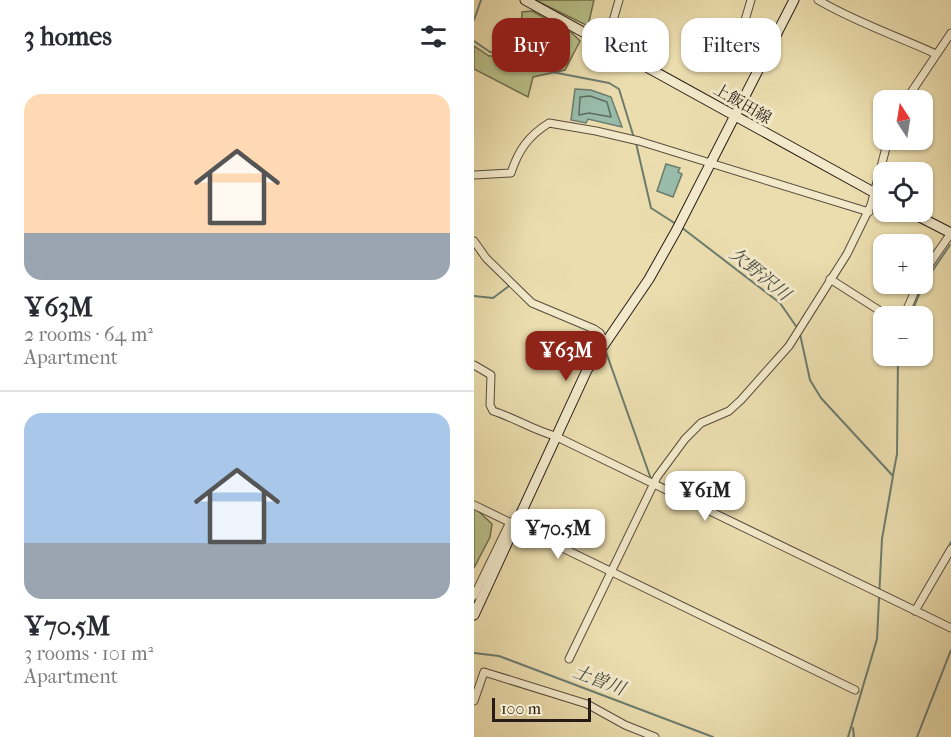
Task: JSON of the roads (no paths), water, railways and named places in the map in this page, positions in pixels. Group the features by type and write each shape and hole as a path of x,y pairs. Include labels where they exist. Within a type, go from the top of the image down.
{"street":[{"name":"上飯田線","path":"525,0 582,32"},
{"path":"614,18 619,0"},
{"path":"746,18 751,0"},
{"path":"781,27 794,0"},
{"path":"818,0 840,14 936,54"},
{"path":"913,90 951,33"},
{"name":"上飯田線","path":"655,72 873,193"},
{"path":"474,596 587,370 649,279 712,165 759,72"},
{"path":"474,175 511,173 522,147 549,123 636,140 869,212"},
{"path":"569,659 653,483 685,439 701,423 729,411 741,400 796,336 873,206"},
{"path":"930,222 951,233 933,259"},
{"path":"474,241 486,258 532,303 594,329 600,333 604,342"},
{"path":"830,279 873,306"},
{"path":"474,365 490,375 490,405 493,411 509,416 528,428 555,436 951,628"},
{"path":"474,505 855,690"},
{"path":"474,615 512,523"},
{"path":"915,611 951,549"},
{"path":"474,671 484,672 586,704 625,725 655,737"},
{"path":"474,701 484,672"}],"water":[{"path":"575,89 591,90 611,97 622,127 588,119 586,123 571,120"},
{"path":"666,164 680,168 678,172 682,174 673,197 657,191"}],"waterway":[{"name":"欠野沢川","path":"474,20 481,0"},
{"name":"欠野沢川","path":"474,41 490,52 506,54 547,71 609,83 619,89 634,138"},
{"name":"欠野沢川","path":"636,143 651,208 676,224"},
{"name":"欠野沢川","path":"681,227 780,303 798,329"},
{"path":"914,306 924,283 950,245"},
{"path":"474,296 493,298 509,286"},
{"name":"欠野沢川","path":"800,334 810,380 821,398 893,476 882,539 877,639 848,737"},
{"path":"606,352 651,479"},
{"path":"893,475 897,454 898,366"},
{"path":"660,483 692,499"},
{"path":"947,550 951,542"},
{"path":"917,737 951,650"},
{"name":"土曽川","path":"474,653 499,656 713,737"},
{"name":"欠野沢川","path":"853,728 854,737"}]}
